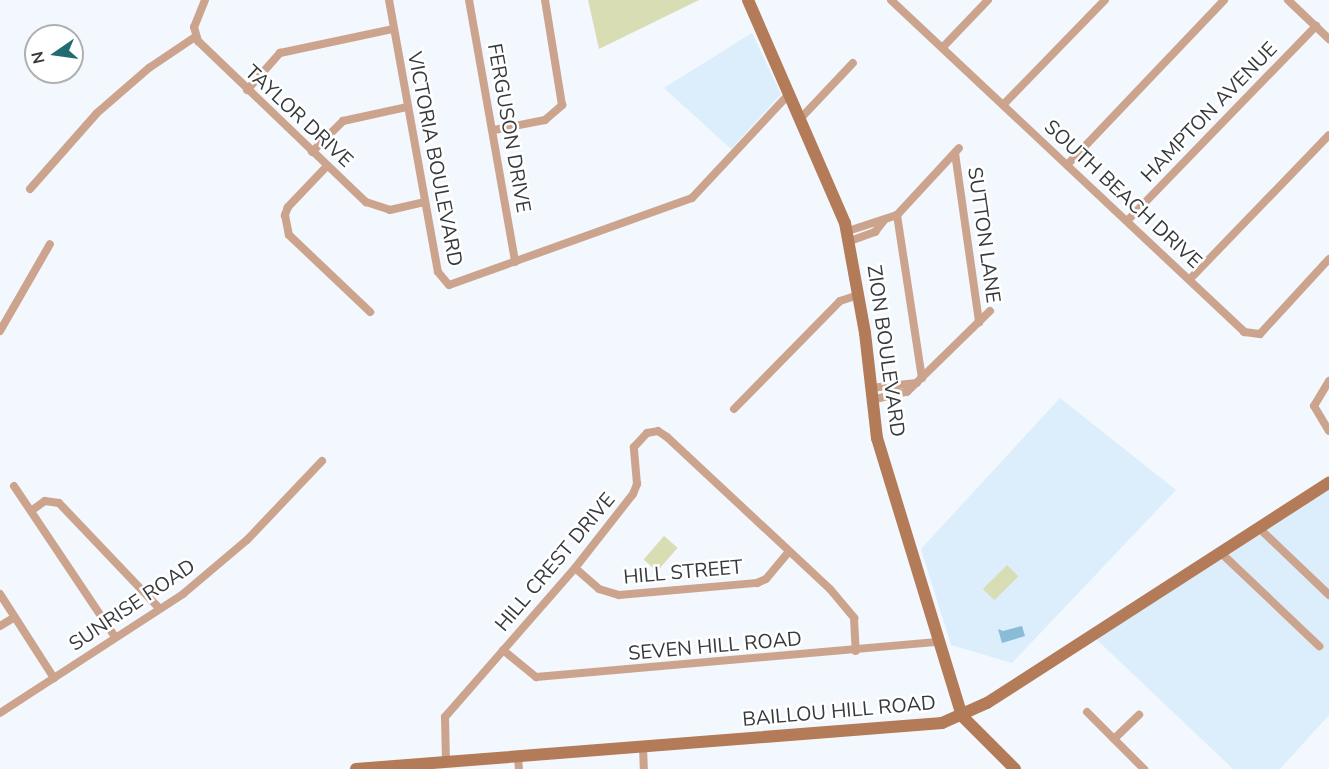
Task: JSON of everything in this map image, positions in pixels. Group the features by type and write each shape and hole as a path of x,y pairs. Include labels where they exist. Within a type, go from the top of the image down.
{"main road":[{"name":"ZION BOULEVARD","path":"748,0 849,236 882,459 962,716"},
{"name":"BAILLOU HILL ROAD","path":"356,769 446,762 518,763 643,747 921,727 962,716 1329,483"},
{"path":"962,716 1015,769"}],"street":[{"path":"30,189 97,113 149,68 195,37 196,16 205,0"},
{"name":"VICTORIA BOULEVARD","path":"389,0 441,281 457,286 515,262"},
{"name":"FERGUSON DRIVE","path":"469,0 494,130 515,262"},
{"path":"494,130 545,120 562,105 545,0"},
{"name":"SOUTH BEACH DRIVE","path":"891,0 1244,332 1260,334 1329,259"},
{"path":"943,47 988,0"},
{"path":"1003,105 1105,0"},
{"path":"1067,165 1224,0"},
{"path":"1288,0 1329,39"},
{"name":"HAMPTON AVENUE","path":"1126,221 1316,26"},
{"path":"247,90 280,54 393,29"},
{"name":"TAYLOR DRIVE","path":"195,37 247,90 373,207 390,210 425,202"},
{"path":"800,119 853,63"},
{"path":"515,262 692,198 789,94"},
{"path":"312,152 343,121 407,107"},
{"path":"1190,279 1329,135"},
{"name":"SUTTON LANE","path":"897,215 957,150 979,322"},
{"path":"327,166 288,207 285,215 289,235 370,312"},
{"path":"849,236 897,215 920,380 871,394"},
{"path":"0,331 50,244"},
{"path":"734,409 840,301 859,295"},
{"name":"SUTTON LANE","path":"920,380 990,311"},
{"path":"1329,381 1314,406 1329,431"},
{"name":"HILL CREST DRIVE","path":"446,762 445,717 575,568 633,494 637,484 632,456 637,439 658,431 849,609 854,618 856,651"},
{"name":"SUNRISE ROAD","path":"0,712 183,594 247,540 322,461"},
{"path":"14,486 115,637"},
{"path":"31,511 45,501 59,502 160,609"},
{"path":"1258,528 1329,595"},
{"name":"HILL STREET","path":"575,568 599,589 619,595 757,583 766,579 789,552"},
{"path":"1220,552 1319,646"},
{"path":"0,594 54,678"},
{"path":"0,626 15,617"},
{"name":"SEVEN HILL ROAD","path":"503,650 536,677 940,642"},
{"path":"1087,712 1144,769"},
{"path":"1114,739 1139,715"},
{"path":"643,747 644,769"}],"shaded area":[{"path":"752,33 781,94 731,149 664,88"},
{"path":"1060,398 1176,490 1012,663 951,645 921,549"},
{"path":"1329,490 1329,715 1280,769 1233,769 1094,637"}],"green space":[{"path":"588,0 699,0 599,49"},
{"path":"664,536 678,548 657,571 644,559"},
{"path":"1007,565 1018,576 994,600 983,589"}],"water":[{"path":"1022,626 1025,636 1002,643 998,629 1003,631"}]}
